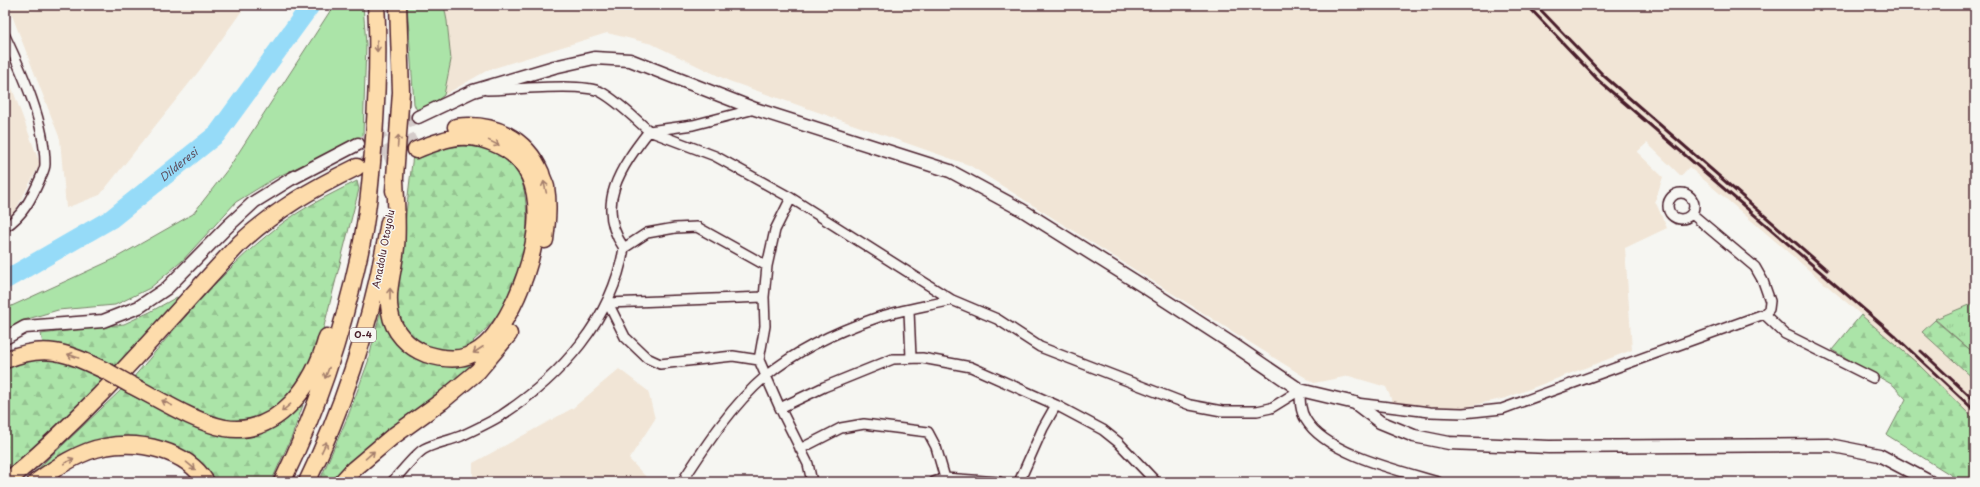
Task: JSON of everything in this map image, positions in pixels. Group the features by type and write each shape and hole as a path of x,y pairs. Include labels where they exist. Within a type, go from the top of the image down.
{"highway":[{"name":"Anadolu Otoyolu","path":"307,482 330,433 357,354 380,276 395,180 401,92 398,5"},
{"name":"O-4","path":"282,482 305,431 331,364 359,255 370,185 378,85 376,6"},
{"path":"342,482 354,469 392,437 442,402 478,371 506,339 528,298 543,251 548,214 546,187 535,160 522,144 505,133 493,129 469,125 442,130 417,145 452,137 469,135 488,140 506,149 520,161 530,177 536,202 535,236 528,270 516,301 498,332 479,350 467,356 456,359 436,357 412,348 398,331 390,313 389,289 396,246 395,180"},
{"path":"6,482 38,456 83,413 240,243 262,223 294,200 357,172 296,208 266,229 243,250 86,418 41,462 17,482"},
{"path":"5,360 21,353 45,351 72,355 201,420 225,428 247,428 264,422 285,410 297,398 311,378 323,352 370,185"},
{"path":"36,482 50,472 81,455 104,447 130,445 155,448 172,454 188,463 202,476 206,482"}],"main road":[{"path":"418,117 474,90 554,67 594,58 630,60 755,109 950,171 1022,210 1140,284 1300,390 1355,403 1380,422 1414,436 1449,443 1549,448 1829,445 1879,455 1930,482"},
{"path":"5,338 25,327 103,321 140,307 167,288 227,227 254,202 291,179 358,144"}],"street":[{"path":"5,36 18,65 40,127 45,166 32,199 13,222 5,227"},
{"path":"474,90 568,86 600,91 626,110 649,131 715,156 792,198 952,300 997,319 1040,347 1190,405 1222,411 1257,411 1271,408 1300,390"},
{"path":"624,248 618,240 610,218 611,195 619,174 649,131 693,125 755,109"},
{"path":"792,198 775,230 766,266 764,297 765,326 759,360 780,408 808,464 812,482"},
{"path":"1355,403 1437,412 1464,413 1502,408 1764,314 1769,309 1770,301 1755,267 1692,214"},
{"path":"392,482 423,450 461,436 501,415 553,376 590,332 608,302 621,264 624,248 647,233 675,228 697,227 766,266"},
{"path":"608,302 764,297"},
{"path":"682,482 708,443 752,389 783,363 836,334 876,318 952,300"},
{"path":"608,302 625,337 647,358 660,364 733,356 759,360"},
{"path":"909,311 911,358"},
{"path":"1764,314 1785,334 1873,378"},
{"path":"780,408 824,387 893,359 922,358 971,367 1056,404 1103,430 1118,442 1156,482"},
{"path":"1300,390 1300,407 1305,420 1312,429 1324,439 1363,459 1438,482"},
{"path":"1019,482 1042,428 1056,404"},
{"path":"800,449 841,428 864,424 928,432 936,447 945,478"},
{"path":"934,482 945,478 999,482"}],"shaded area":[{"path":"8,5 246,5 199,71 100,195 66,208 60,139"},
{"path":"444,5 1975,5 1975,302 1935,319 1922,332 1975,380 1975,420 1917,363 1689,167 1681,176 1647,143 1637,152 1663,177 1655,201 1667,228 1625,248 1632,350 1506,398 1452,410 1393,403 1386,387 1349,376 1314,383 969,165 729,81 652,44 607,33 488,70 444,95 451,60"},
{"path":"5,69 40,164 14,213 5,218"},
{"path":"619,369 648,391 655,419 629,459 646,477 641,482 473,482 473,463 573,408"}],"green space":[{"path":"334,5 363,5 366,44 363,136 275,178 236,202 182,261 150,288 115,305 58,310 21,321 5,330 5,309 112,260 193,214 228,169"},
{"path":"407,5 444,5 447,21 451,60 444,95 419,115 414,104"},
{"path":"462,146 483,147 498,151 512,162 521,178 524,190 527,216 526,236 518,275 510,294 500,311 488,327 473,341 476,345 458,352 448,352 437,350 425,345 408,332 402,323 397,309 396,290 413,155 436,149"},
{"path":"357,181 359,189 321,338 304,380 279,407 258,419 235,423 214,419 132,379 200,300 255,245 294,215"},
{"path":"177,297 181,300 118,367 61,345 43,344 41,334 124,324"},
{"path":"1971,304 1975,308 1975,354 1935,319"},
{"path":"381,309 388,328 401,347 475,361 474,365 458,380 352,462 332,482 319,482 348,416 368,362"},
{"path":"1861,315 1917,363 1975,420 1975,482 1962,482 1887,435 1906,399 1893,385 1832,350"},
{"path":"1935,320 1975,354 1975,380 1922,332"},
{"path":"54,357 88,371 105,382 5,477 5,369 24,360"},
{"path":"121,390 190,425 261,431 278,425 303,405 292,436 271,482 214,482 200,465 156,442 55,461 28,482 26,480"}],"waterway":[{"name":"Dilderesi","path":"5,280 111,219 217,134 311,5"}],"tunnel":[{"path":"358,144 418,117"},
{"path":"361,166 417,140"}],"railway":[{"path":"1527,5 1599,81 1896,337 1975,411"},
{"path":"1536,5 1604,76 1827,270"},
{"path":"1921,351 1975,401"}]}
